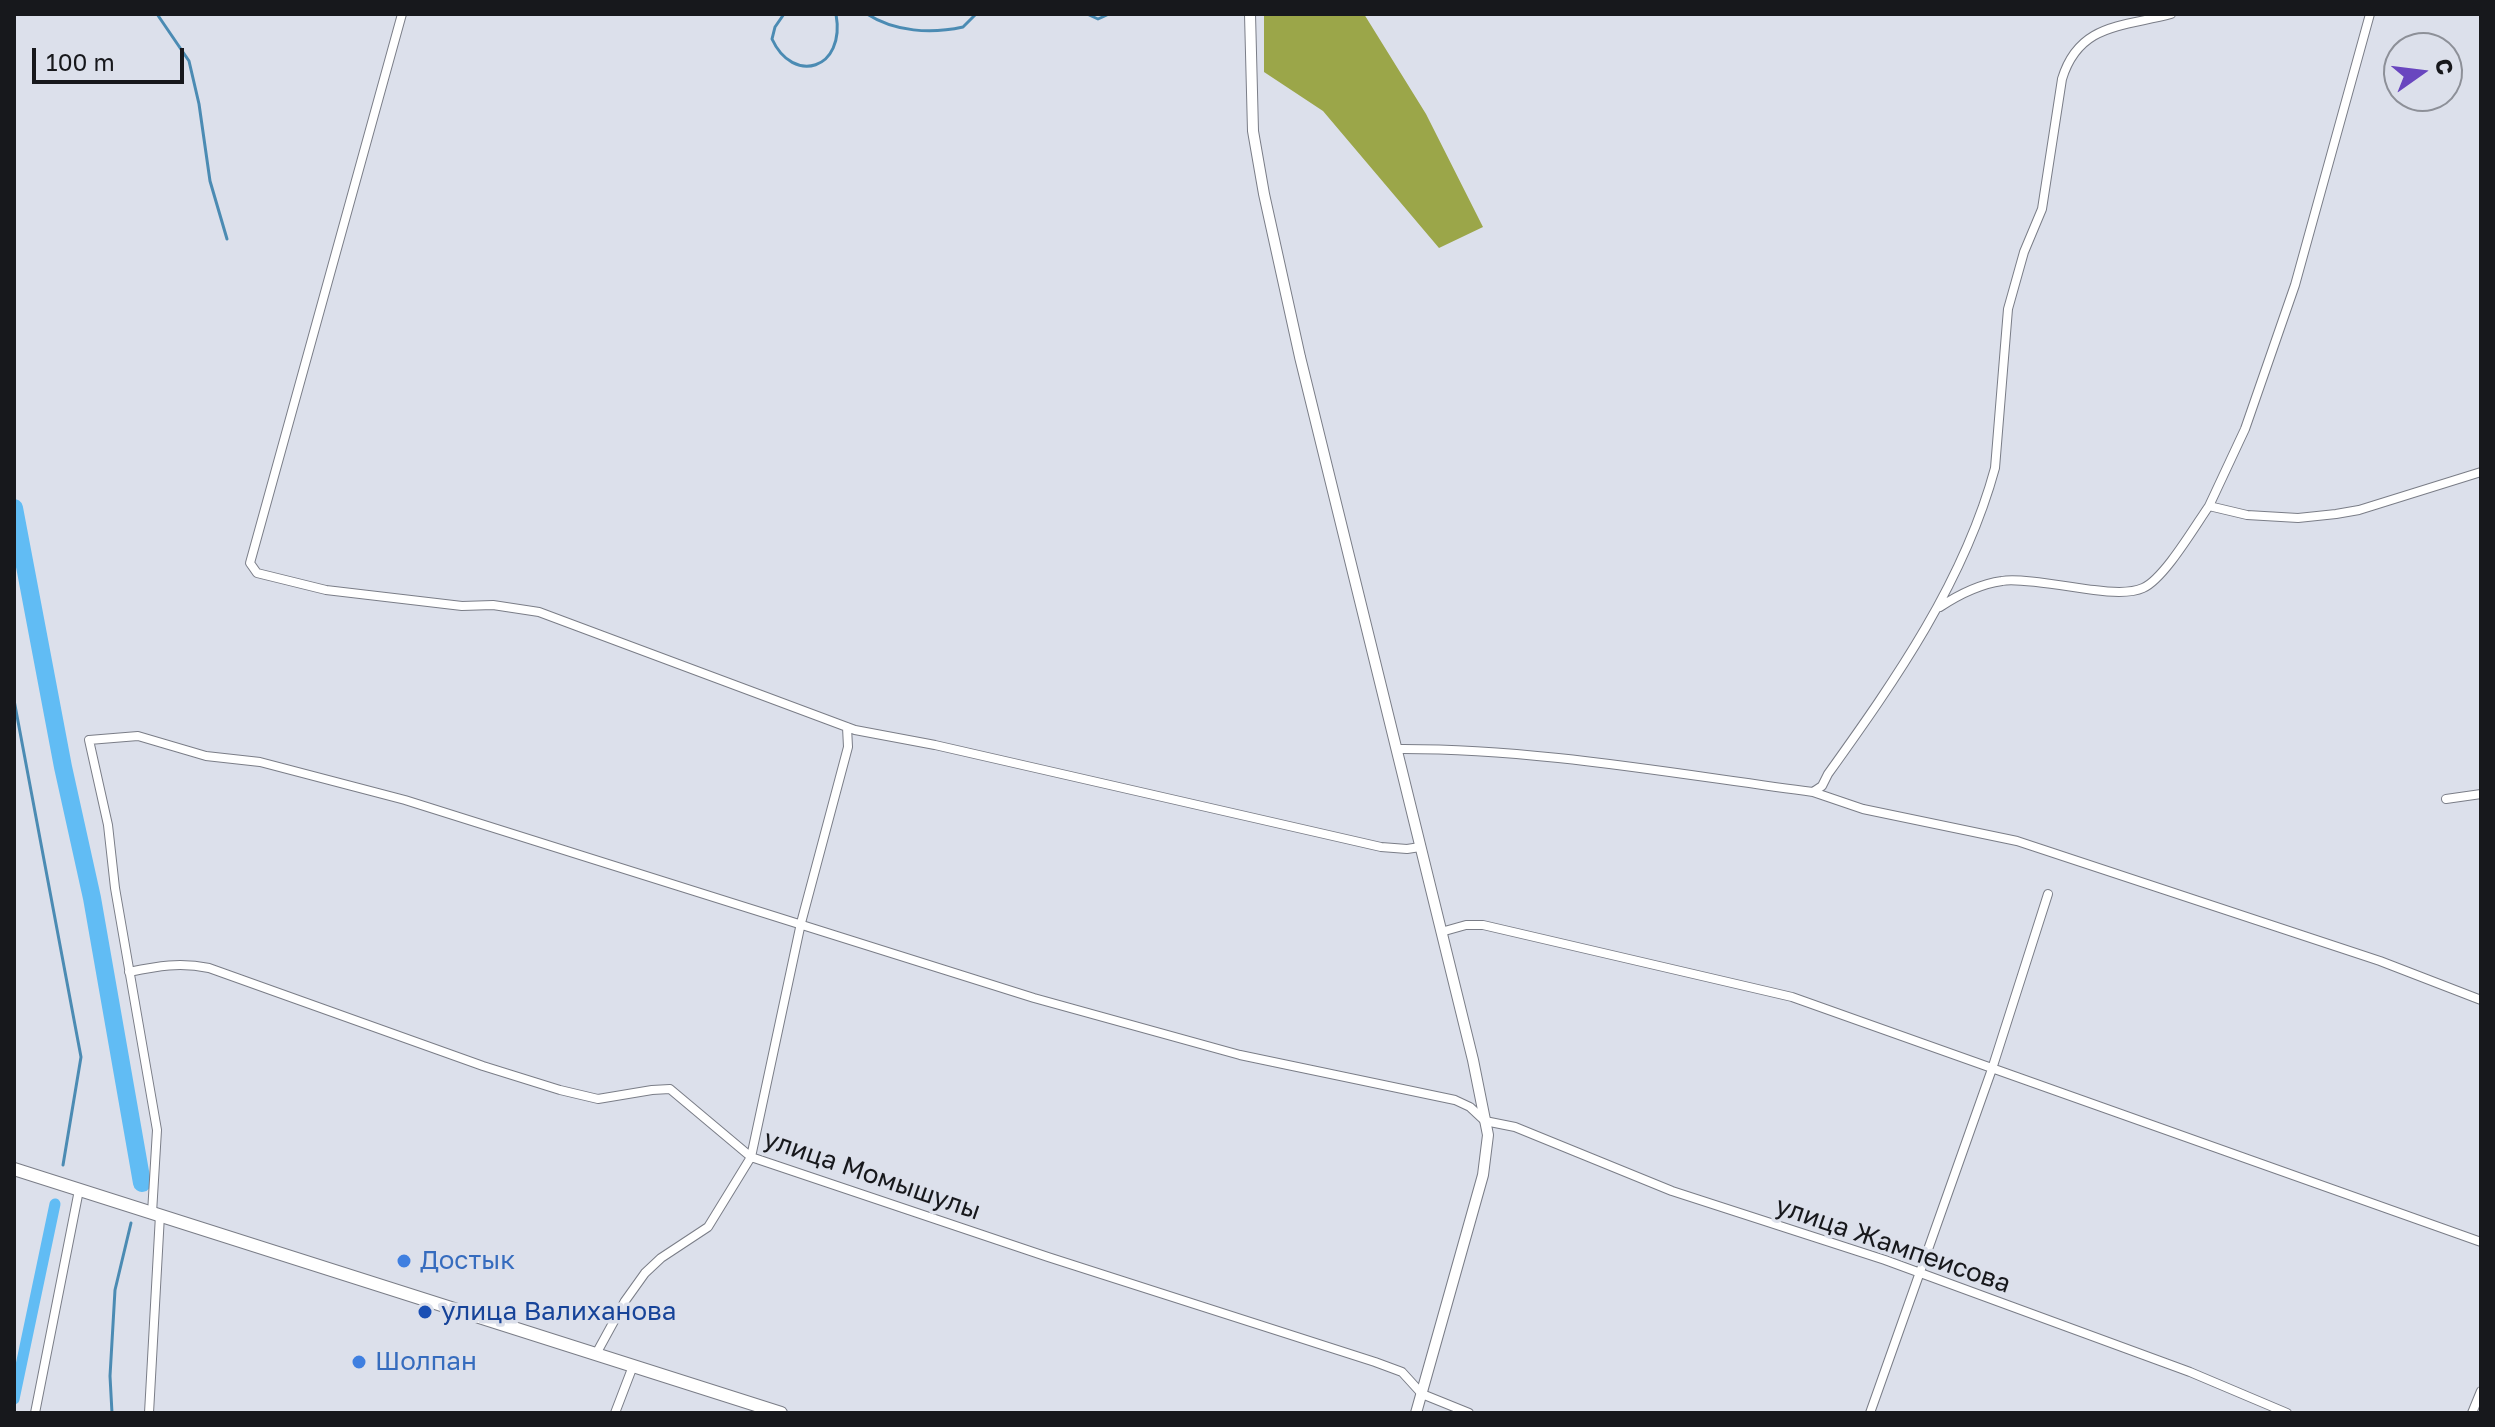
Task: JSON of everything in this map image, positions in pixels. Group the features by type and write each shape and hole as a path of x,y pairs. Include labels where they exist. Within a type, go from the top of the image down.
{"main road":[{"path":"14,1169 781,1413"}],"street":[{"path":"402,14 250,563 257,573 326,590 539,612 847,727 1381,847 1420,847"},
{"path":"1250,14 1253,131 1264,194 1300,357 1488,1135 1483,1175 1416,1413"},
{"path":"1813,792 1822,786 1883,697 1939,608 1988,492 1995,468 2008,309 2024,252 2042,209 2067,61 2072,52 2097,33 2171,14"},
{"path":"1939,608 1954,598 2004,580 2104,591 2143,588 2173,557 2209,506 2245,429 2295,285 2370,14"},
{"path":"2209,506 2247,515 2298,518 2336,514 2359,510 2481,472"},
{"path":"596,1354 625,1301 645,1273 661,1258 708,1227 751,1157 801,923 848,747 847,727"},
{"name":"улица Жампеисова","path":"129,972 108,825 89,740 113,736 138,736 206,756 260,762 405,800 1034,998 1240,1055 1455,1100 1470,1107 1485,1121 1515,1127 1672,1191 1918,1272 2190,1372 2287,1413"},
{"path":"1396,749 1454,748 1547,757 1813,792 1863,809 2017,841 2380,961 2481,1000"},
{"path":"2446,799 2481,794"},
{"path":"1870,1413 1992,1069 2048,894"},
{"path":"1441,932 1466,925 1483,925 1792,997 2481,1242"},
{"name":"улица Момышулы","path":"129,972 165,964 209,968 483,1066 598,1099 670,1089 751,1157 1375,1362 1402,1372 1422,1394 1469,1413"},
{"path":"129,972 157,1130 157,1294 149,1413"},
{"path":"35,1413 79,1190"},
{"path":"615,1413 633,1366"},
{"path":"2472,1413 2481,1391"}],"green space":[{"path":"1264,14 1364,14 1426,114 1483,227 1439,248 1323,111 1264,72"}],"waterway":[{"path":"157,14 189,61 199,104 210,181 227,239"},
{"path":"784,14 775,27 772,39 781,53 792,62 804,66 816,65 826,59 833,48 837,33 836,14"},
{"path":"867,14 889,25 926,31 963,27 976,14"},
{"path":"1021,14 1049,14"},
{"path":"1087,14 1098,19 1109,14"},
{"path":"14,508 63,767 92,898 142,1183"},
{"path":"14,700 81,1057 63,1165"},
{"path":"14,1399 55,1204"},
{"path":"112,1413 110,1376 115,1290 131,1223"}],"place":[{"name":"Достык","path":"404,1261"},
{"name":"улица Валиханова","path":"425,1312"},
{"name":"Шолпан","path":"359,1362"}]}
